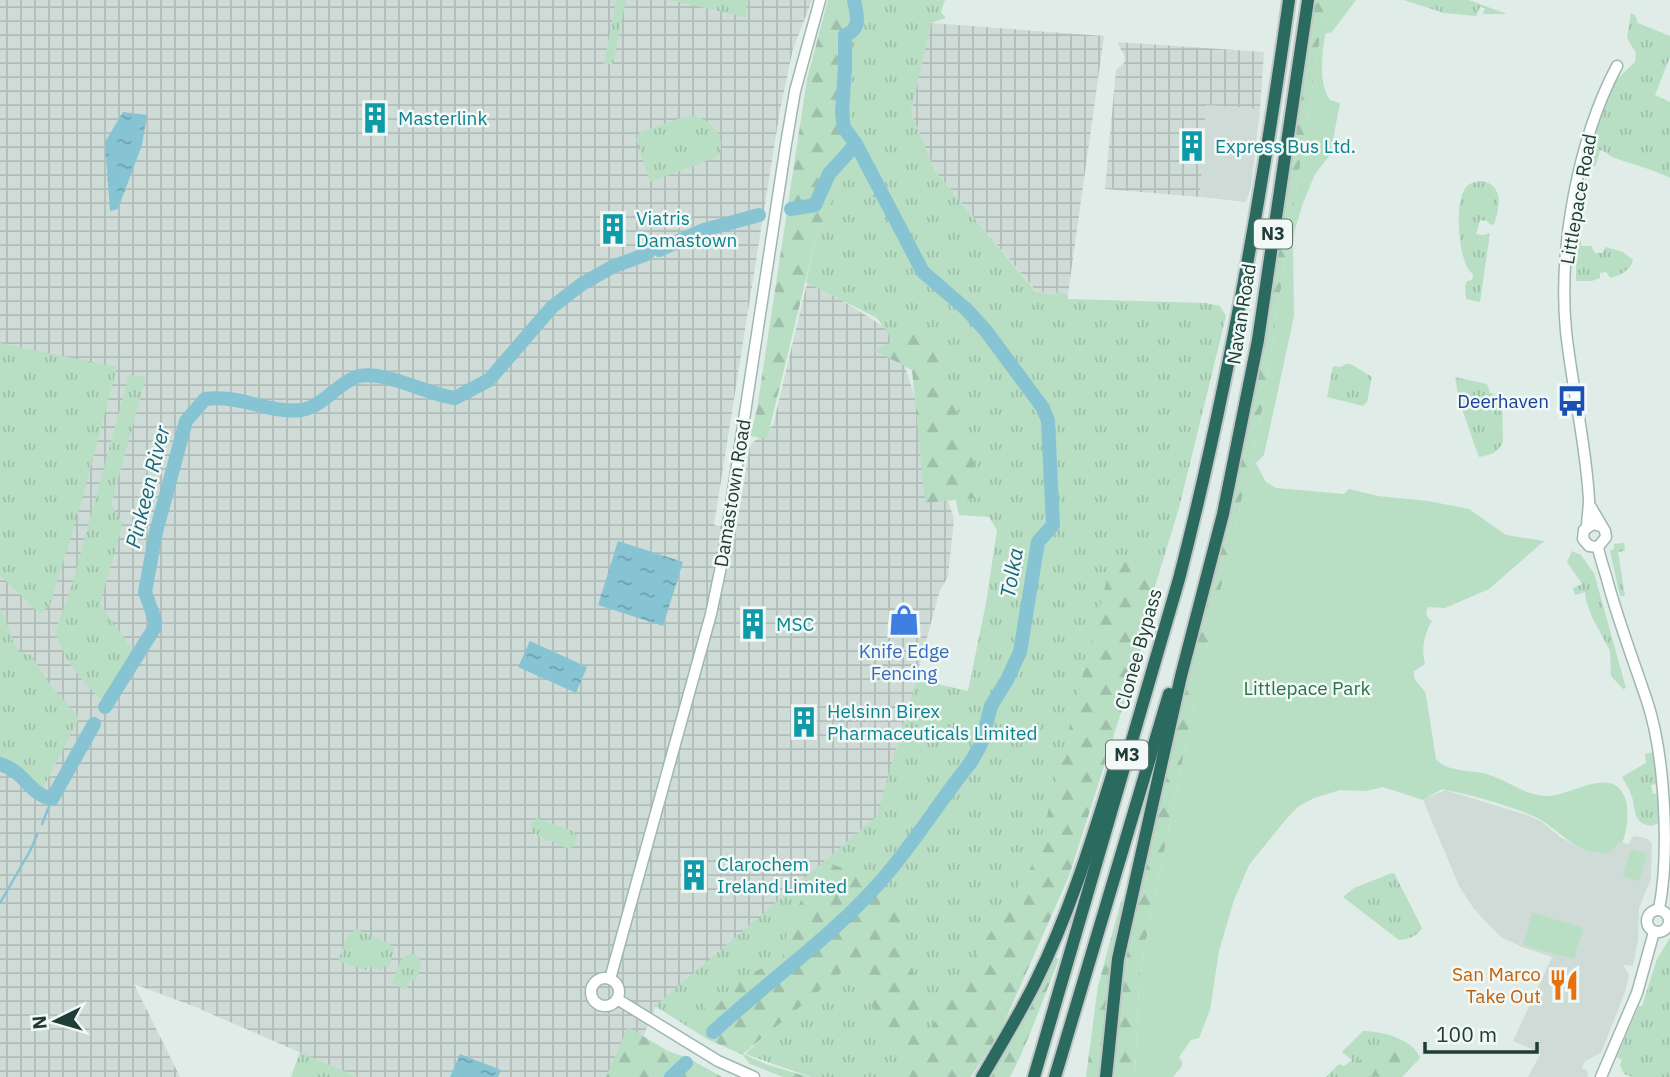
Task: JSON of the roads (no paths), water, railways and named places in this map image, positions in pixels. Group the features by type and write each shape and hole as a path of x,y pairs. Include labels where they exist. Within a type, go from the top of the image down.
{"highway":[{"path":"1279,70 1278,33 1282,0"},
{"name":"N3","path":"1279,70 1289,0"},
{"name":"Navan Road","path":"1232,467 1258,340 1308,0"},
{"name":"Navan Road","path":"1215,432 1243,292 1279,70"},
{"path":"982,1077 1035,984 1080,876 1176,575 1215,432"},
{"name":"Clonee Bypass","path":"1034,1077 1179,579 1215,432"},
{"path":"1106,1077 1118,959 1178,688 1223,514 1232,467"},
{"name":"M3","path":"1055,1077 1194,609 1232,467"}],"street":[{"name":"Damastown Road","path":"610,979 713,603 723,557 788,131 795,91 820,0"},
{"name":"Littlepace Road","path":"1587,527 1589,504 1586,469 1566,331 1565,271 1567,240 1582,162 1593,122 1616,66"},
{"name":"Littlepace Road","path":"1589,504 1600,526"},
{"path":"1593,524 1605,531 1606,537 1598,547 1592,547 1584,541 1583,532 1593,524"},
{"path":"1598,547 1616,612 1648,703 1656,743 1665,830 1664,876 1659,909"},
{"path":"1659,909 1668,915 1669,922 1664,930 1654,932 1647,924 1647,917 1652,911 1659,909"},
{"path":"1601,1077 1637,993 1654,932"},
{"path":"610,979 618,987 617,999 611,1005 603,1006 596,1003 591,996 592,987 597,980 610,979"},
{"path":"617,999 718,1060 754,1077"}],"water":[{"path":"123,112 147,115 142,145 118,209 110,211 105,142"},
{"path":"618,541 683,562 663,626 598,605"},
{"path":"530,641 587,667 576,693 518,667"},
{"path":"460,1054 501,1070 498,1077 450,1077"}],"waterway":[{"name":"Tolka","path":"713,1032 862,902 905,852 971,762 981,744 991,706 1020,652 1038,542 1053,525 1048,421 1043,408 986,331 967,310 923,272 856,144 844,128 842,112 845,35 856,25 854,0"},
{"name":"Pinkeen River","path":"791,209 815,205 829,174 856,144"},
{"path":"874,196 880,193"},
{"name":"Pinkeen River","path":"659,250 704,230 759,215"},
{"name":"Pinkeen River","path":"105,707 155,627 145,592 156,532 186,421 205,399 230,399 278,409 301,410 315,405 349,380 366,375 391,379 455,398 489,380 552,307 582,284 612,267 647,254"},
{"name":"Pinkeen River","path":"0,764 16,772 37,793 52,799 94,724"},
{"path":"42,824 52,799"},
{"path":"0,903 37,835"},
{"name":"Tolka","path":"671,1077 686,1063"}],"place":[{"name":"Masterlink","path":"375,118"},
{"name":"Express Bus Ltd.","path":"1192,146"},
{"name":"Viatris Damastown","path":"613,229"},
{"name":"Deerhaven","path":"1572,401"},
{"name":"Knife Edge Fencing","path":"904,620"},
{"name":"MSC","path":"753,624"},
{"name":"Helsinn Birex Pharmaceuticals Limited","path":"804,722"},
{"name":"Clarochem Ireland Limited","path":"694,875"},
{"name":"San Marco Take Out","path":"1564,985"}],"park label":[{"name":"Littlepace Park","path":"1307,688"}]}
